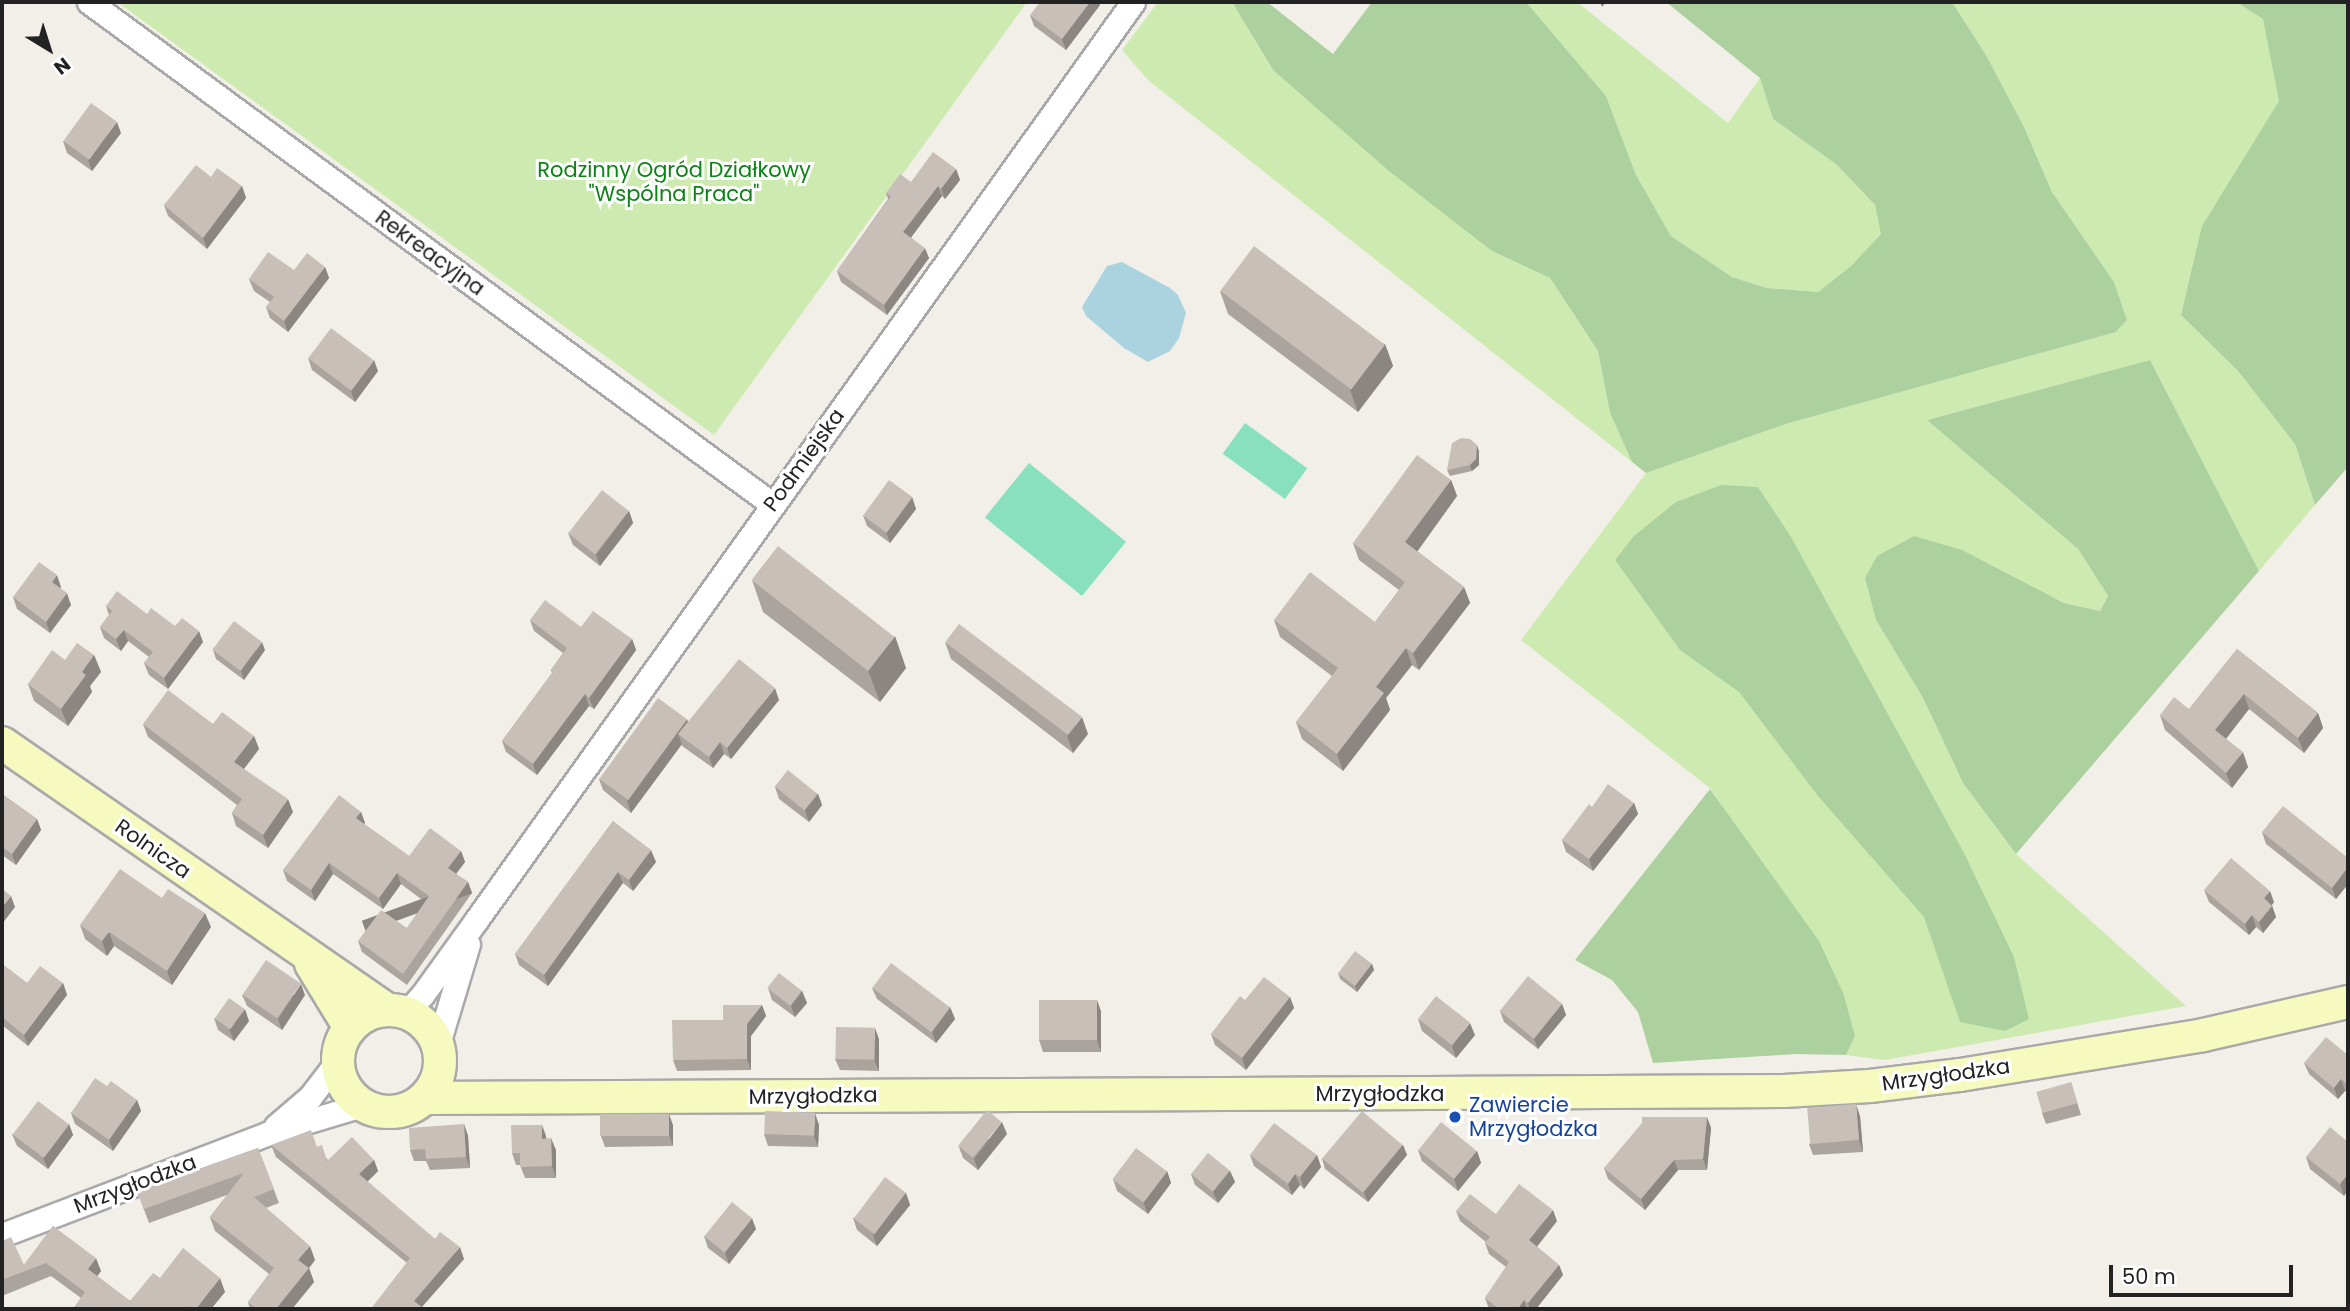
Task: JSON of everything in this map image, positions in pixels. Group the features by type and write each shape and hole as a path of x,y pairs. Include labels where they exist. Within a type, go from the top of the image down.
{"street":[{"name":"Rekreacyjna","path":"89,2 772,504"},
{"name":"Podmiejska","path":"396,1011 423,995 1133,2"},
{"name":"Rolnicza","path":"2,743 304,954 396,1011"},
{"name":"Podmiejska","path":"439,1051 441,1026 477,919"},
{"name":"Rolnicza","path":"304,954 337,1002 350,1028"},
{"name":"Mrzygłodzka","path":"424,1098 1694,1093 1870,1086 2203,1035 2348,1002"},
{"path":"396,1011 425,1025 439,1051 437,1080 424,1098 414,1106 397,1112 379,1112 362,1105 349,1094 340,1078 337,1062 340,1046 350,1028 372,1012 396,1011"},
{"name":"Mrzygłodzka","path":"439,1051 471,1074 530,1097"},
{"name":"Mrzygłodzka","path":"268,1133 310,1097 337,1062"},
{"name":"Mrzygłodzka","path":"2,1235 268,1133 362,1105"}],"green space":[{"name":"Rodzinny Ogród Działkowy \"Wspólna Praca\"","path":"117,2 1027,2 714,435"},
{"path":"1158,2 1232,2 1273,70 1492,251 1550,278 1598,351 1610,413 1632,462 1149,81 1122,50"},
{"path":"1232,2 1267,2 1333,54 1372,2 1526,2 1606,96 1636,175 1671,236 1732,277 1767,288 1818,292 1851,266 1881,234 1875,205 1837,165 1773,119 1760,78 1666,2 1952,2 1986,55 2024,127 2052,192 2114,282 2127,320 2116,332 1786,424 1646,473 1632,462 1610,413 1598,351 1550,278 1492,251 1389,171 1273,70"},
{"path":"1526,2 1577,2 1728,123 1760,78 1773,119 1837,165 1875,205 1882,233 1851,266 1818,292 1767,288 1732,277 1671,236 1636,175 1606,96"},
{"path":"1952,2 2236,2 2263,19 2280,101 2203,226 2181,315 2238,371 2295,444 2315,505 2259,571 2150,360 1927,420 2078,549 2108,596 2100,611 2065,603 2026,584 1876,620 1923,698 1963,783 2016,854 2186,1006 1885,1060 1846,1055 1855,1036 1844,995 1711,789 1521,640 1646,473 1786,424 2116,332 2127,320 2114,282 2052,192 2024,127 1986,55"},
{"path":"2236,2 2348,2 2348,467 2315,505 2295,444 2238,371 2181,315 2202,226 2279,101 2263,19"},
{"path":"2150,360 2259,571 2016,854 1963,783 1923,698 1876,620 1865,578 1877,556 1914,536 1962,550 2064,603 2100,611 2108,596 2078,549 1927,420"},
{"path":"1245,423 1307,468 1285,499 1223,454"},
{"path":"1029,463 1126,542 1082,596 985,517"},
{"path":"1721,485 1758,487 1791,537 1964,853 2014,957 2029,1019 2005,1031 1960,1022 1924,917 1818,796 1739,692 1680,650 1615,560 1634,536 1676,502"},
{"path":"1710,789 1819,941 1844,995 1855,1036 1846,1055 1796,1054 1653,1063 1638,1012 1612,980 1575,960"}],"water":[{"path":"1122,262 1170,288 1178,295 1186,313 1179,338 1170,351 1148,362 1124,348 1086,316 1082,307 1107,266"}],"building":[{"path":"1040,2 1090,2 1062,39 1030,15"},
{"path":"91,103 117,122 89,160 63,141"},
{"path":"933,152 956,169 941,189 938,186 903,232 925,248 884,305 837,271 891,196 886,193 900,174 911,182"},
{"path":"196,165 211,177 217,168 242,186 203,238 164,205"},
{"path":"1254,246 1385,345 1351,389 1220,291"},
{"path":"268,252 294,270 307,253 325,267 284,321 266,307 274,297 249,279"},
{"path":"331,328 374,360 351,391 308,358"},
{"path":"1461,438 1470,439 1477,445 1476,459 1470,465 1447,470 1452,443"},
{"path":"1417,455 1451,480 1405,542 1464,587 1413,653 1406,648 1376,687 1384,693 1337,754 1296,722 1338,668 1274,620 1310,572 1375,622 1405,582 1353,543"},
{"path":"889,480 912,497 887,533 863,516"},
{"path":"602,490 629,511 595,554 568,533"},
{"path":"778,546 895,637 868,671 752,580"},
{"path":"39,562 57,575 52,582 67,593 46,622 13,597"},
{"path":"117,591 147,614 151,608 175,626 182,618 199,631 164,678 144,663 153,652 124,630 116,639 100,627 112,611 106,606"},
{"path":"545,600 581,627 593,611 632,639 589,698 585,694 533,764 502,741 553,672 551,670 567,648 530,620"},
{"path":"234,621 262,642 240,671 212,650"},
{"path":"959,624 1082,717 1068,735 945,642"},
{"path":"77,643 94,655 82,672 86,675 61,709 28,684 52,650 65,660"},
{"path":"2237,649 2318,713 2298,738 2244,694 2215,730 2243,752 2226,773 2160,715 2174,697 2189,709"},
{"path":"739,659 775,688 727,748 720,742 709,757 678,734"},
{"path":"168,690 213,724 222,712 254,736 234,762 288,799 263,835 232,813 242,799 143,724"},
{"path":"658,698 687,719 628,800 599,779"},
{"path":"788,770 818,794 804,810 775,786"},
{"path":"1608,784 1634,803 1589,859 1562,840 1589,804 1592,807"},
{"path":"2,794 37,819 12,854 2,847"},
{"path":"339,795 361,812 356,818 409,856 430,828 461,851 448,868 468,882 403,974 358,941 381,910 407,928 429,896 397,873 379,898 329,863 311,890 283,870"},
{"path":"2283,806 2348,858 2348,867 2332,888 2262,832"},
{"path":"613,821 651,850 629,880 618,872 544,975 515,954"},
{"path":"2231,858 2270,891 2264,898 2272,906 2259,922 2252,915 2245,924 2204,890"},
{"path":"120,869 162,898 168,889 205,913 167,971 109,932 102,941 80,925"},
{"path":"2,889 11,896 2,907"},
{"path":"1355,951 1372,964 1355,986 1338,973"},
{"path":"266,960 301,983 277,1018 243,995"},
{"path":"891,963 950,1008 931,1032 872,988"},
{"path":"2,964 27,983 40,966 63,983 24,1035 2,1017"},
{"path":"779,973 802,991 790,1006 767,988"},
{"path":"1528,976 1562,1004 1534,1039 1500,1011"},
{"path":"1264,977 1290,997 1242,1058 1211,1034 1240,996 1245,1000"},
{"path":"1436,996 1470,1022 1452,1045 1418,1019"},
{"path":"229,998 245,1009 230,1029 215,1018"},
{"path":"1039,1000 1097,1000 1097,1040 1039,1040"},
{"path":"723,1005 762,1005 747,1024 747,1059 673,1060 672,1020 723,1020"},
{"path":"836,1027 875,1028 874,1060 835,1059"},
{"path":"2326,1037 2348,1055 2348,1085 2341,1079 2334,1088 2304,1063"},
{"path":"95,1078 107,1086 111,1081 137,1100 109,1140 71,1113"},
{"path":"2071,1082 2077,1103 2042,1113 2036,1092"},
{"path":"38,1101 69,1124 44,1158 13,1135"},
{"path":"1856,1104 1859,1140 1810,1144 1807,1108"},
{"path":"987,1110 1002,1122 973,1158 958,1146"},
{"path":"765,1111 815,1113 814,1136 764,1134"},
{"path":"1362,1111 1403,1145 1363,1193 1322,1158"},
{"path":"600,1114 669,1114 669,1136 600,1136"},
{"path":"1642,1117 1707,1117 1703,1159 1674,1160 1641,1199 1604,1168 1642,1123"},
{"path":"1441,1122 1477,1151 1454,1179 1418,1150"},
{"path":"1274,1123 1317,1155 1300,1177 1295,1174 1288,1184 1250,1155"},
{"path":"464,1124 466,1157 426,1159 425,1149 410,1150 409,1128"},
{"path":"511,1125 542,1125 542,1139 551,1138 552,1166 520,1167 520,1153 512,1153"},
{"path":"2330,1127 2348,1142 2348,1174 2340,1184 2306,1157"},
{"path":"311,1130 317,1147 322,1145 327,1161 352,1137 374,1160 359,1174 435,1239 440,1232 460,1247 414,1301 422,1309 371,1309 410,1258 271,1145"},
{"path":"258,1148 274,1189 254,1197 310,1246 298,1260 309,1268 276,1309 257,1309 248,1302 274,1268 210,1217 244,1173 144,1209 137,1191"},
{"path":"1136,1148 1167,1171 1144,1203 1113,1179"},
{"path":"1208,1153 1230,1171 1213,1192 1191,1174"},
{"path":"885,1177 906,1193 874,1234 854,1219"},
{"path":"1519,1184 1553,1210 1529,1240 1559,1265 1528,1303 1524,1300 1518,1309 1499,1309 1485,1298 1509,1262 1485,1243 1490,1237 1456,1211 1470,1194 1496,1214"},
{"path":"732,1202 752,1218 725,1253 704,1236"},
{"path":"53,1226 96,1258 88,1269 130,1301 153,1273 160,1278 183,1248 220,1278 196,1309 185,1306 183,1309 73,1309 85,1292 46,1263 2,1280 2,1241 11,1237 24,1265"}],"place":[{"name":"Zawiercie Mrzygłodzka","path":"1455,1117"}]}
